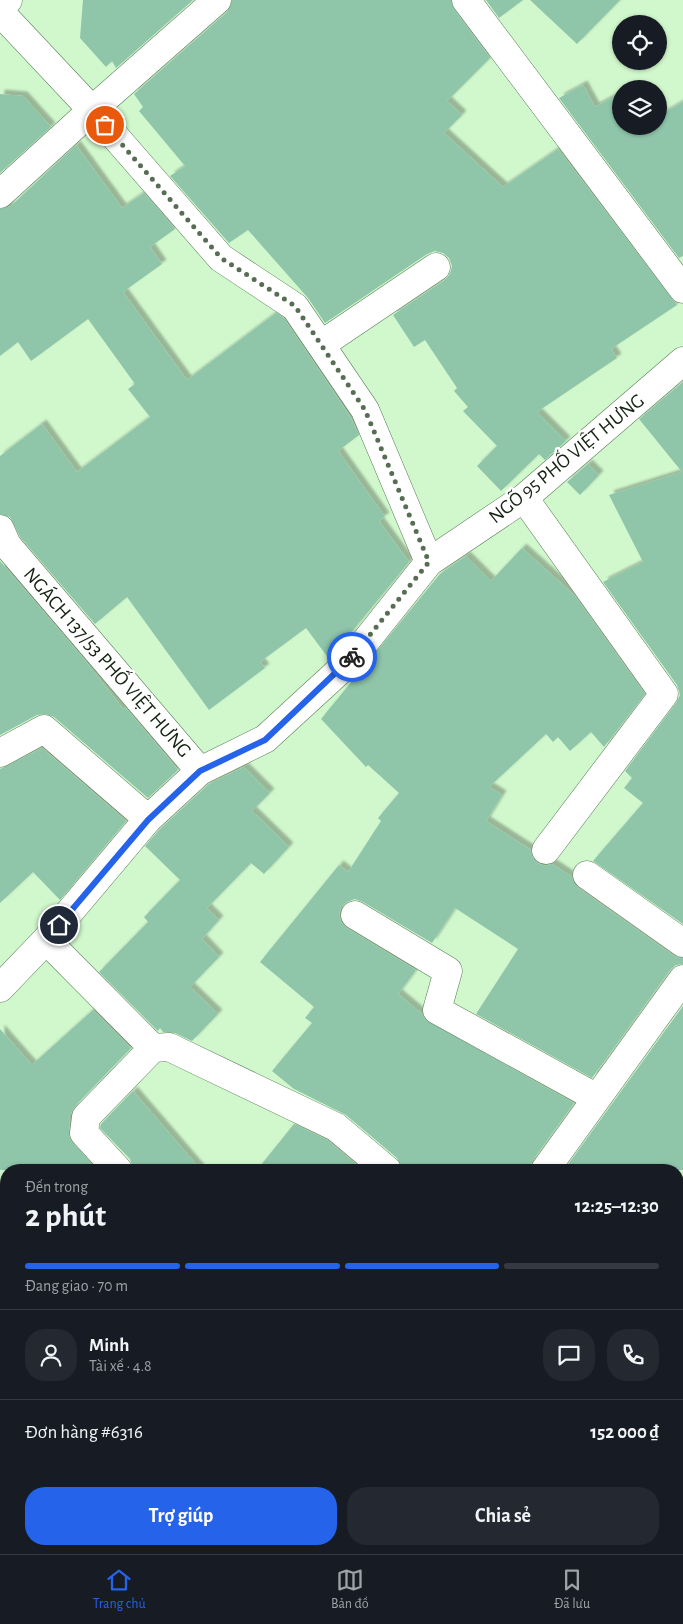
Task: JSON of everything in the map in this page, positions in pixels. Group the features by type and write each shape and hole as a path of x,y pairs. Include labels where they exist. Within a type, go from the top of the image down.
{"street":[{"path":"0,7 8,0"},
{"path":"0,194 217,0"},
{"path":"466,0 683,288"},
{"path":"0,12 92,110 221,258 295,306 365,410 429,562"},
{"path":"322,344 436,267"},
{"name":"NGÕ 95 PHỐ VIỆT HƯNG","path":"0,988 46,940 148,820 200,771 265,740 348,662 429,562 524,498 683,361"},
{"path":"524,498 664,694 546,850"},
{"name":"NGÁCH 137/53 PHỐ VIỆT HƯNG","path":"0,529 8,545 200,771"},
{"path":"0,753 44,729 148,820"},
{"path":"587,875 683,943"},
{"path":"354,915 448,971 437,1010 596,1098"},
{"path":"46,940 153,1048"},
{"path":"549,1164 683,979"},
{"path":"112,1164 84,1133 86,1116 153,1048 169,1047 336,1127 380,1164"}],"building":[{"path":"83,0 193,0 116,68 112,61 106,67 80,38"},
{"path":"232,0 451,0 454,9 490,58 447,101 462,115 444,133 503,187 558,149 677,305 611,349 617,358 537,412 566,441 545,460 539,454 501,491 477,466 497,446 463,411 468,407 454,391 457,388 425,340 414,347 393,315 445,280 450,274 452,266 449,258 443,253 435,251 427,254 325,323 308,298 248,230 229,243 170,176 185,166 139,111 143,107 134,94 227,12"},
{"path":"486,0 523,0 499,18"},
{"path":"530,0 620,0 577,44"},
{"path":"583,85 595,107 612,98 612,135 667,135 667,111 683,102 683,256 679,258 559,98"},
{"path":"0,94 23,96 51,127 0,173"},
{"path":"76,145 122,208 144,193 175,229 150,247 162,264 123,292 187,380 276,313 284,318 351,418 359,435 338,451 385,517 379,521 409,562 329,659 306,628 260,662 265,668 209,710 127,597 95,624 20,537 10,517 0,514 0,456 42,424 77,472 150,417 128,389 135,384 88,319 31,361 18,342 0,356 0,209 11,206"},
{"path":"683,382 683,924 593,861 643,803 624,788 632,778 625,771 680,695 677,685 603,582 643,562 609,495 682,472 639,419"},
{"path":"588,464 599,475 580,495 567,482"},
{"path":"522,548 575,596 645,694 604,747 591,732 570,751 558,737 553,742 546,734 489,787 502,795 486,821 531,850 532,856 537,863 545,866 552,864 572,877 578,888 674,956 683,958 683,964 676,965 670,970 592,1078 476,1014 518,949 455,908 432,943 363,902 355,899 347,902 341,907 339,914 341,922 347,928 416,970 398,994 422,1014 425,1019 574,1103 531,1164 400,1164 397,1158 346,1115 294,1089 272,1071 312,1023 305,1018 314,1007 260,962 339,865 348,872 381,821 378,818 399,793 368,765 366,767 321,719 440,574 466,556 491,581"},
{"path":"0,561 83,658 123,709 125,707 178,770 148,798 54,717 46,714 37,715 0,735"},
{"path":"42,748 126,821 60,900 33,872 0,903 0,769"},
{"path":"244,767 270,793 252,811 289,847 264,874 251,863 207,908 219,920 202,939 219,957 190,987 218,1014 192,1041 175,1033 163,1032 160,1028 158,1031 99,972 148,922 144,917 180,880 145,846 159,830 209,784"},
{"path":"683,1006 683,1164 568,1164"},
{"path":"93,1010 131,1048 75,1106 70,1115 69,1138 92,1164 0,1164 0,1029 32,1065"},
{"path":"133,1091 196,1164 131,1164 130,1159 100,1128 101,1124"},
{"path":"294,1124 327,1140 356,1164 262,1164"}],"way so far":[{"path":"105,125 221,258 295,306 365,410 429,562 352,657"}],"route":[{"path":"59,925 148,820 200,771 265,740 352,657"}]}
